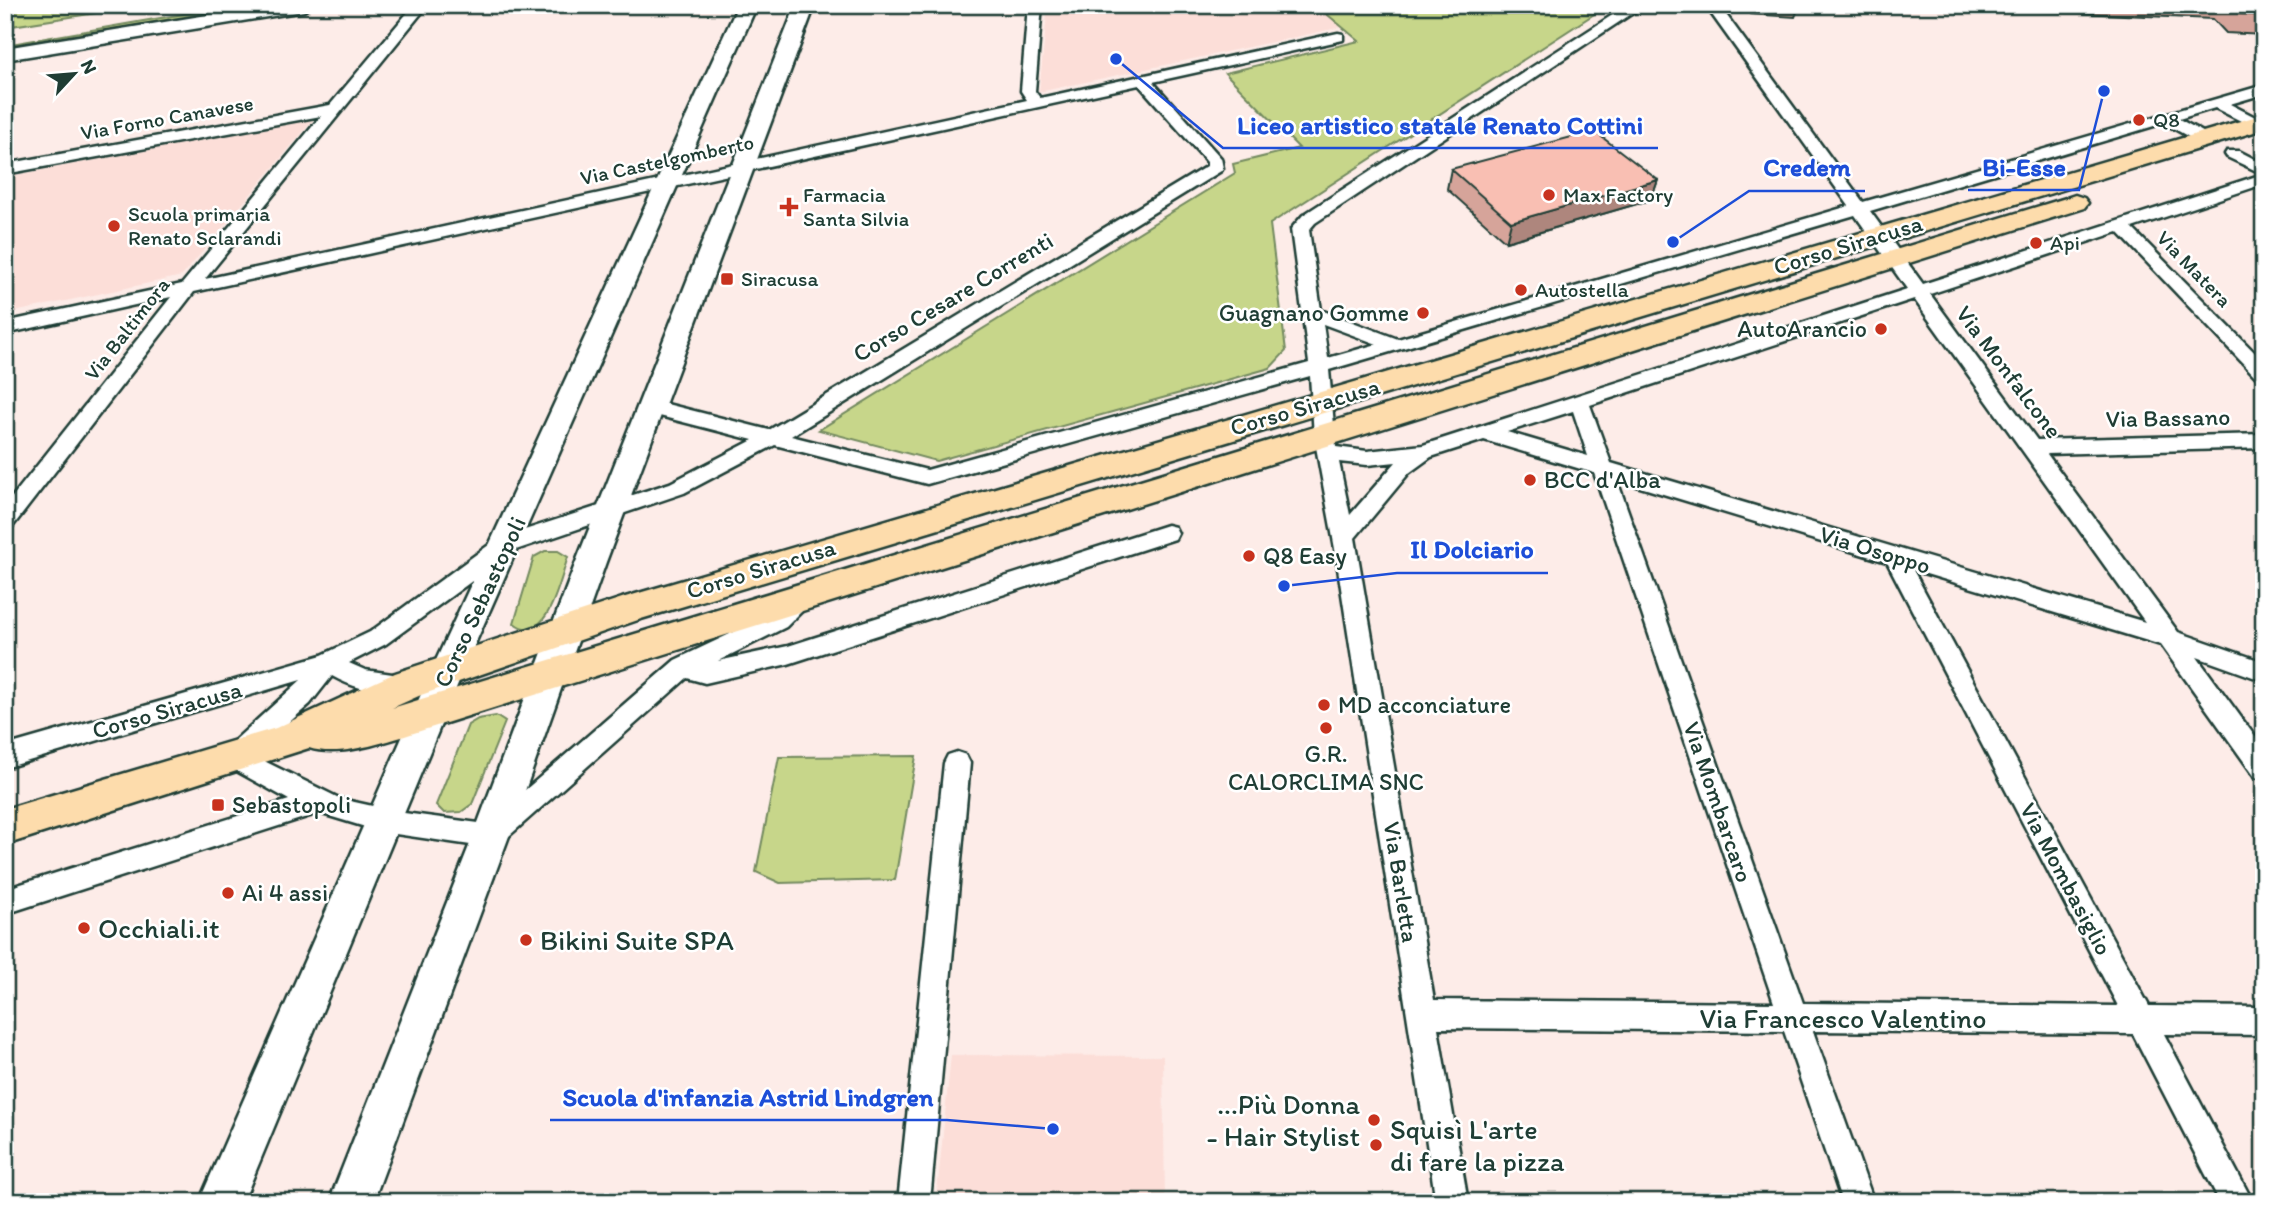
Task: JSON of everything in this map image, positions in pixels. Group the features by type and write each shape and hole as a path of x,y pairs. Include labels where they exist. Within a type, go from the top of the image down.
{"main road":[{"path":"5,37 206,5"},
{"path":"5,54 304,5"},
{"name":"Corso Sebastopoli","path":"449,669 748,5"},
{"path":"351,1202 491,836 610,510 806,5"},
{"name":"Corso Siracusa","path":"419,698 550,676 808,594 1326,444 2204,139 2261,129"},
{"name":"Corso Siracusa","path":"5,827 286,741 375,729 419,698 449,669 566,630 1321,402 2233,154 2261,129"},
{"name":"Corso Sebastopoli","path":"221,1202 384,821 419,698"}],"street":[{"name":"Via Baltimora","path":"5,520 188,288 421,5"},
{"path":"1035,5 1028,91 1036,103"},
{"name":"Via Barletta","path":"1452,1202 1344,536 1326,444 1319,368 1300,229 1308,219 1637,5"},
{"name":"Via Monfalcone","path":"1712,5 1858,211 2264,769"},
{"name":"Via Castelgomberto","path":"5,328 1338,37"},
{"name":"Corso Cesare Correnti","path":"610,510 708,474 770,439 1215,168 1215,161 1143,80"},
{"name":"Corso Siracusa","path":"651,407 928,477 1319,368 2264,89"},
{"path":"2217,103 2261,129"},
{"name":"Via Forno Canavese","path":"5,169 336,109"},
{"path":"2166,118 2204,139"},
{"path":"2233,154 2264,170"},
{"name":"Corso Siracusa","path":"1326,444 1367,458 1424,452 2264,180"},
{"name":"Via Matera","path":"2121,226 2264,374"},
{"path":"1311,313 1397,345"},
{"name":"Via Mombarcaro","path":"1580,403 1858,1202"},
{"name":"Via Osoppo","path":"1486,433 2169,638 2264,672"},
{"name":"Via Bassano","path":"2032,447 2264,442"},
{"name":"Corso Siracusa","path":"1344,536 1402,468 1424,452"},
{"name":"Corso Siracusa","path":"5,757 330,662 378,638 505,545 610,510"},
{"path":"683,667 705,673 788,655 1167,533"},
{"name":"Via Mombasiglio","path":"1895,556 2237,1202"},
{"name":"Corso Siracusa","path":"491,836 683,667 778,621 808,594"},
{"name":"Corso Siracusa","path":"330,662 350,677 419,698"},
{"name":"Corso Siracusa","path":"233,757 302,697 330,662"},
{"path":"233,757 319,802 384,821 491,836"},
{"path":"914,1202 957,763"},
{"path":"5,902 319,802"},
{"name":"Via Francesco Valentino","path":"1423,1014 2264,1021"}],"shaded area":[{"path":"1048,5 1316,5 1342,27 1039,92"},
{"name":"Scuola primaria Renato Sclarandi","path":"313,120 182,276 5,314 5,177"},
{"path":"951,1055 1163,1056 1165,1202 936,1202"}],"green space":[{"path":"5,5 148,5 5,27"},
{"path":"235,5 280,5 5,50 5,45"},
{"path":"1316,5 1608,5 1270,224 1286,351 1270,368 936,461 819,430 1235,173 1233,164 1299,148 1225,73 1359,41"},
{"path":"545,551 558,551 568,557 550,608 535,626 525,628 514,623 534,557"},
{"path":"496,716 505,722 472,804 461,812 444,813 436,805 468,725 478,719"},
{"path":"916,756 895,880 780,883 756,872 779,757"}],"building":[{"path":"2230,5 2264,5 2264,15 2239,14"},
{"name":"Max Factory","path":"1594,131 1658,180 1511,222 1451,169"}],"place":[{"name":"Liceo artistico statale Renato Cottini","path":"1116,59"},
{"name":"Bi-Esse","path":"2104,91"},
{"name":"Q8","path":"2139,120"},
{"name":"Max Factory","path":"1549,195"},
{"name":"Farmacia Santa Silvia","path":"789,207"},
{"name":"Scuola primaria Renato Sclarandi","path":"114,226"},
{"name":"Credem","path":"1673,242"},
{"name":"Api","path":"2036,243"},
{"name":"Siracusa","path":"727,279"},
{"name":"Autostella","path":"1521,290"},
{"name":"Guagnano Gomme","path":"1423,313"},
{"name":"AutoArancio","path":"1881,329"},
{"name":"BCC d'Alba","path":"1530,480"},
{"name":"Q8 Easy","path":"1249,556"},
{"name":"Il Dolciario","path":"1284,586"},
{"name":"MD acconciature","path":"1324,705"},
{"name":"G.R. CALORCLIMA SNC","path":"1326,728"},
{"name":"Sebastopoli","path":"218,805"},
{"name":"Ai 4 assi","path":"228,893"},
{"name":"Occhiali.it","path":"84,928"},
{"name":"Bikini Suite SPA","path":"526,940"},
{"name":"...Più Donna - Hair Stylist","path":"1374,1120"},
{"name":"Scuola d'infanzia Astrid Lindgren","path":"1053,1129"},
{"name":"Squisì L'arte di fare la pizza","path":"1376,1145"}]}
